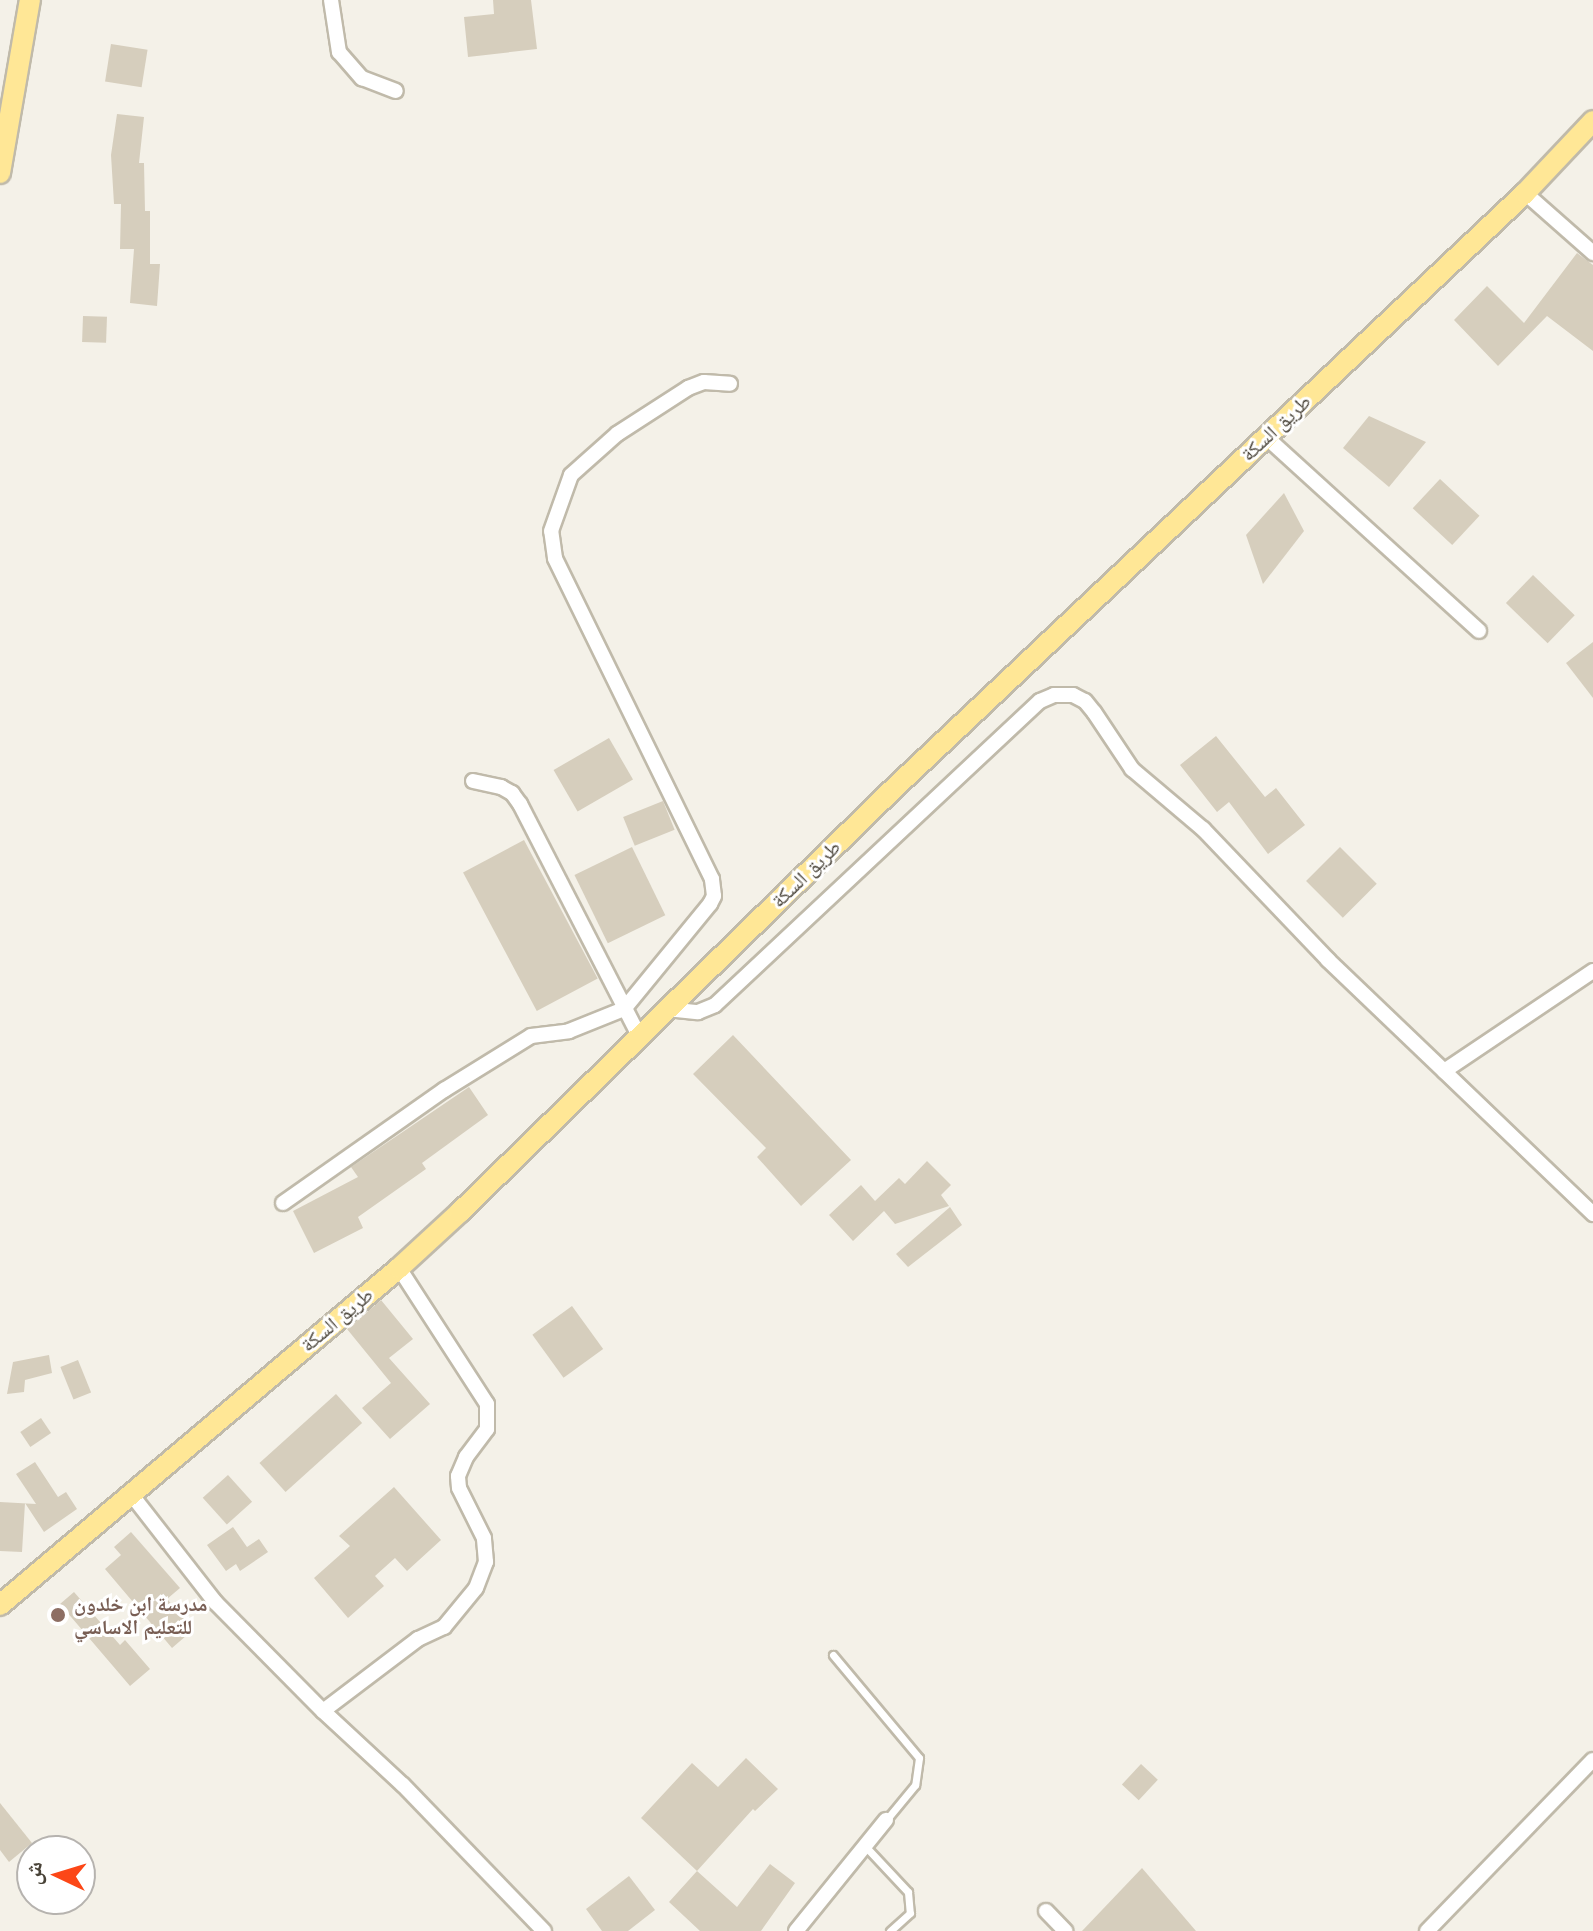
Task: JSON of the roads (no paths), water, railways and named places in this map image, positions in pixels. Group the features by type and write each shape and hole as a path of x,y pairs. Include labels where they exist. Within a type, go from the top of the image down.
{"main road":[{"path":"0,173 30,0"},
{"name":"طريق السكة","path":"0,1605 399,1268 889,793 1525,193 1593,121"}],"street":[{"path":"331,0 339,52 362,78 396,91"},
{"path":"1525,193 1593,253"},
{"path":"283,1203 444,1090 531,1036 569,1031 624,1009 710,904 714,896 712,879 555,558 551,531 571,475 617,434 688,388 704,382 730,384"},
{"path":"1266,437 1479,631"},
{"path":"667,1009 698,1012 715,1005 1040,701 1054,695 1073,695 1085,701 1094,712 1132,769 1214,840 1328,960 1593,1214"},
{"path":"473,781 501,787 512,793 520,804 640,1037"},
{"path":"1444,1071 1593,971"},
{"path":"323,1711 418,1639 444,1627 476,1588 486,1562 484,1538 459,1488 458,1476 466,1457 487,1429 487,1404 399,1268"},
{"path":"131,1494 215,1602 323,1711 403,1785 544,1931"},
{"path":"1427,1931 1593,1760"},
{"path":"796,1931 886,1820"},
{"path":"1046,1911 1065,1931"}],"lane":[{"path":"833,1655 919,1758 915,1785 886,1820"},
{"path":"865,1846 908,1892 910,1913 890,1931"}],"place":[{"name":"مدرسة ابن خلدون للتعليم الاساسي","path":"58,1615"}]}
